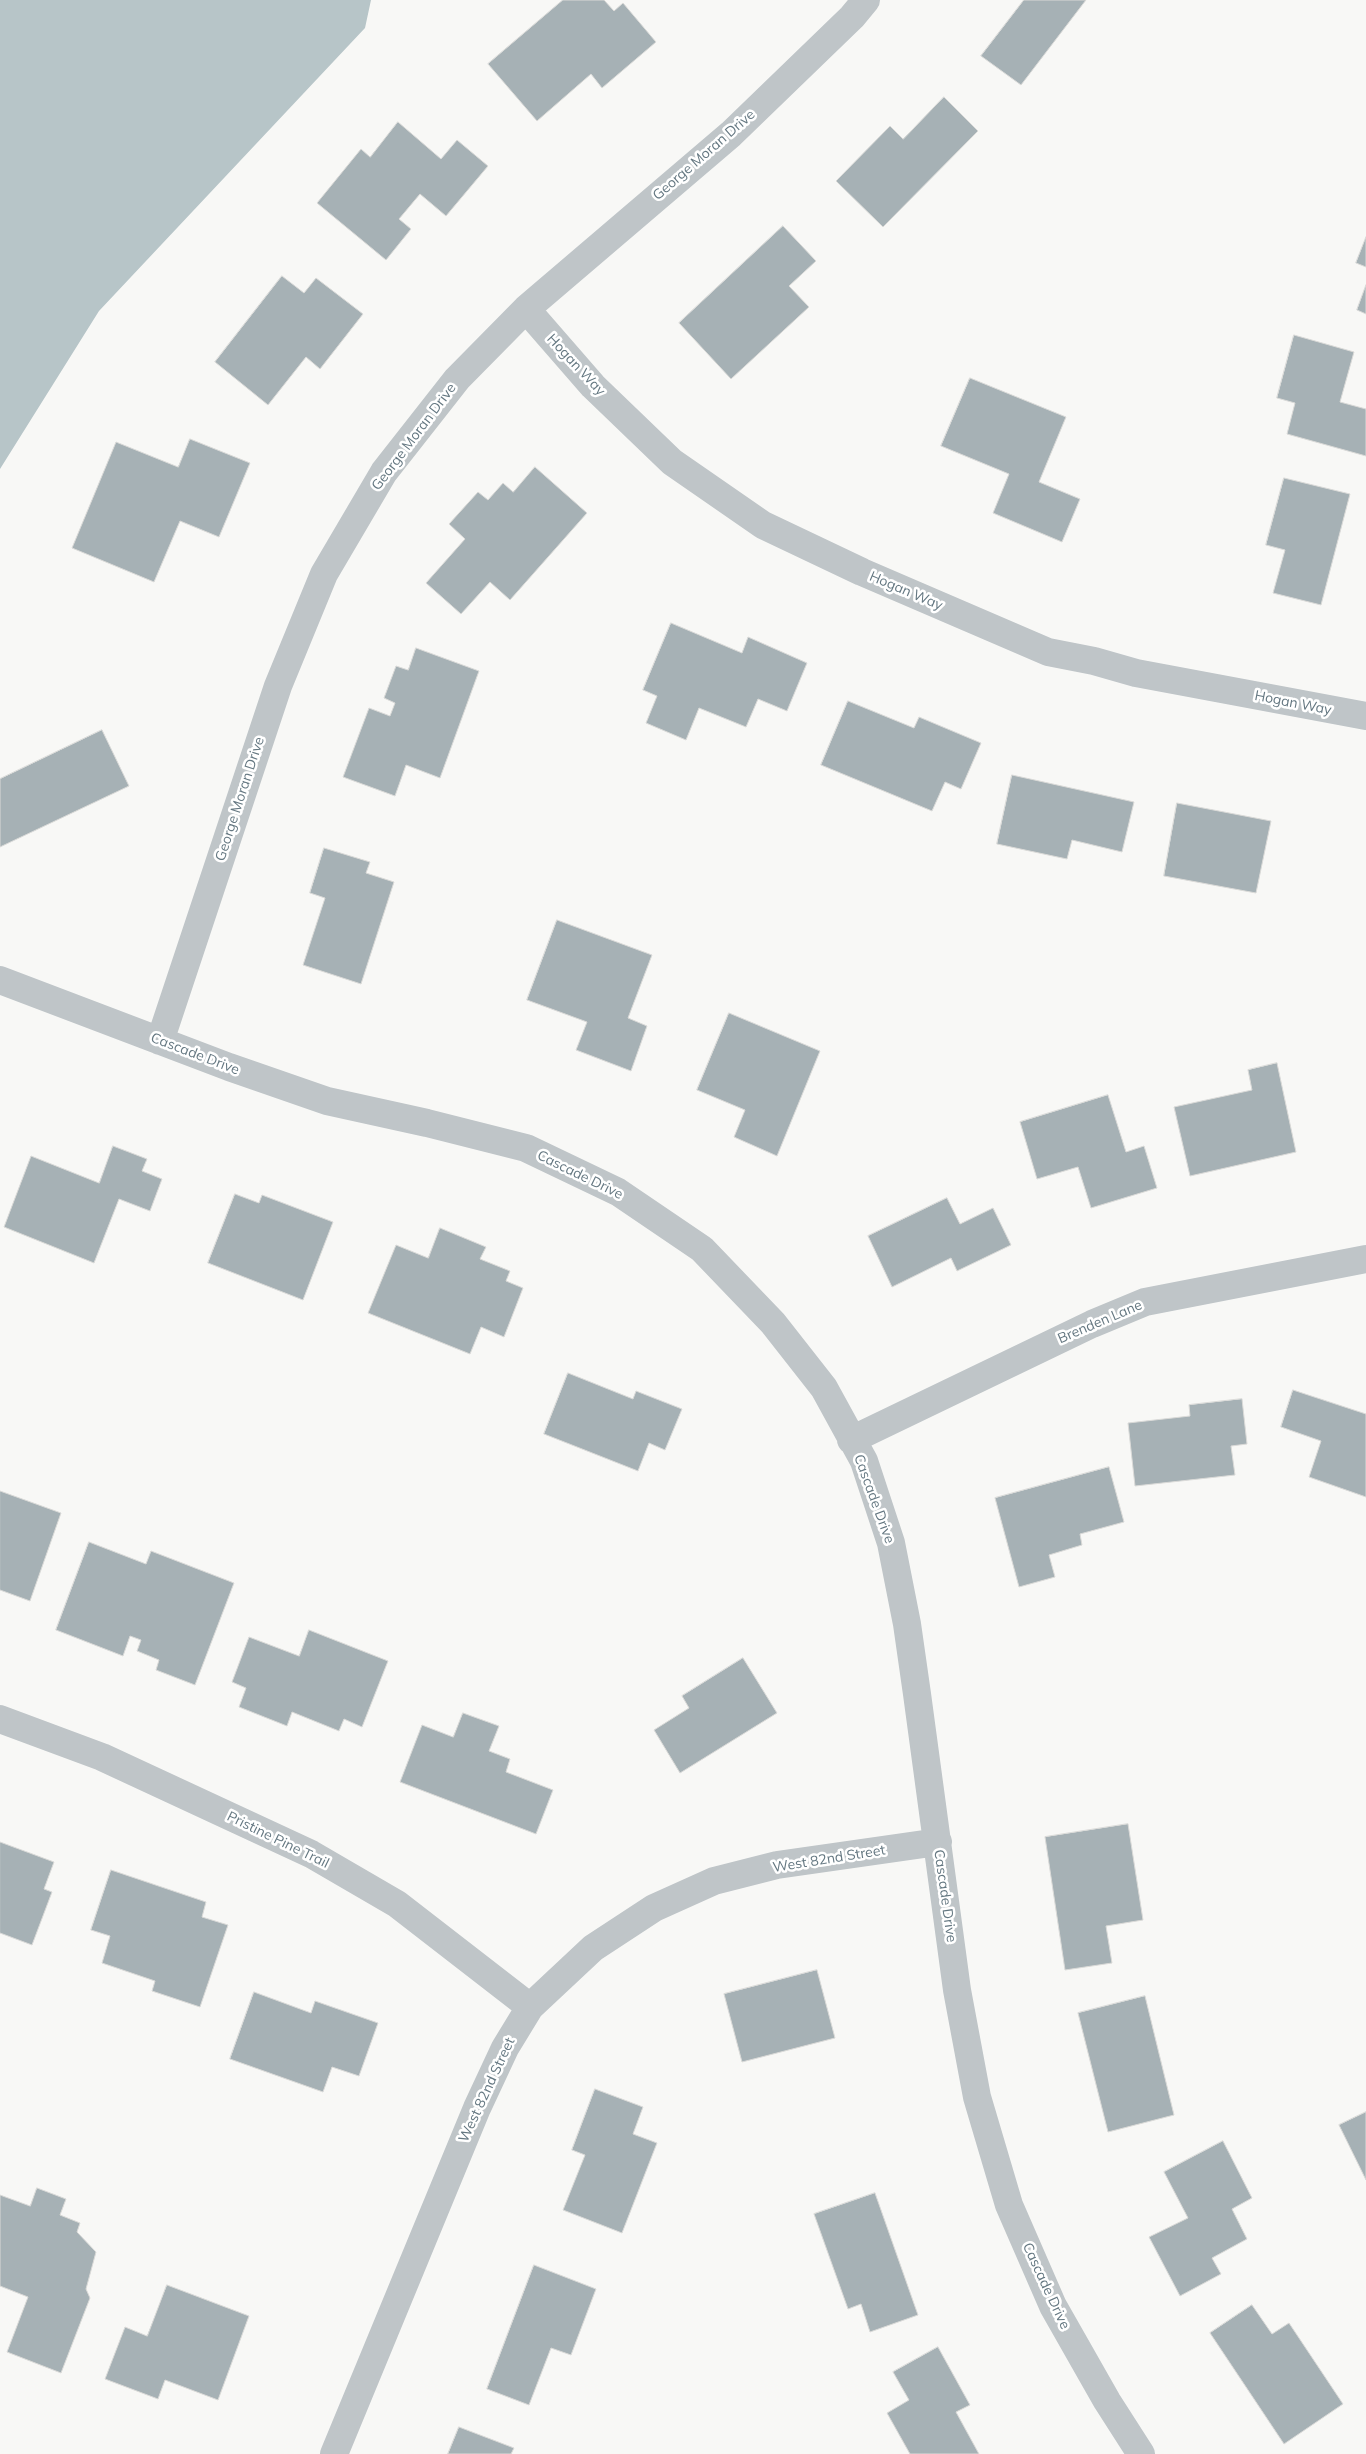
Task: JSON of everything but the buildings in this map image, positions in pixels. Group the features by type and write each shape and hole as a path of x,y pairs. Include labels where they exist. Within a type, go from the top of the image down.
{"street":[{"name":"George Moran Drive","path":"160,1041 278,686 324,574 384,472 457,379 526,309 731,134 852,17 866,0"},
{"name":"Hogan Way","path":"526,309 593,386 672,462 763,526 862,572 1048,652 1094,661 1136,673 1366,716"},
{"name":"Cascade Drive","path":"0,980 160,1041 327,1101 526,1148 618,1192 702,1249 773,1323 824,1388 864,1461 891,1543 908,1633 957,1990 977,2098 1009,2205 1052,2306 1106,2401 1141,2454"},
{"name":"Brenden Lane","path":"851,1440 1092,1324 1145,1302 1366,1260"},
{"name":"Pristine Pine Trail","path":"0,1719 102,1757 311,1854 397,1904 530,2008"},
{"name":"West 82nd Street","path":"334,2454 477,2108 505,2048 530,2008 593,1948 654,1908 714,1881 777,1865 938,1842"}],"shaded area":[{"path":"0,0 371,0 365,28 99,311 0,469"}]}
